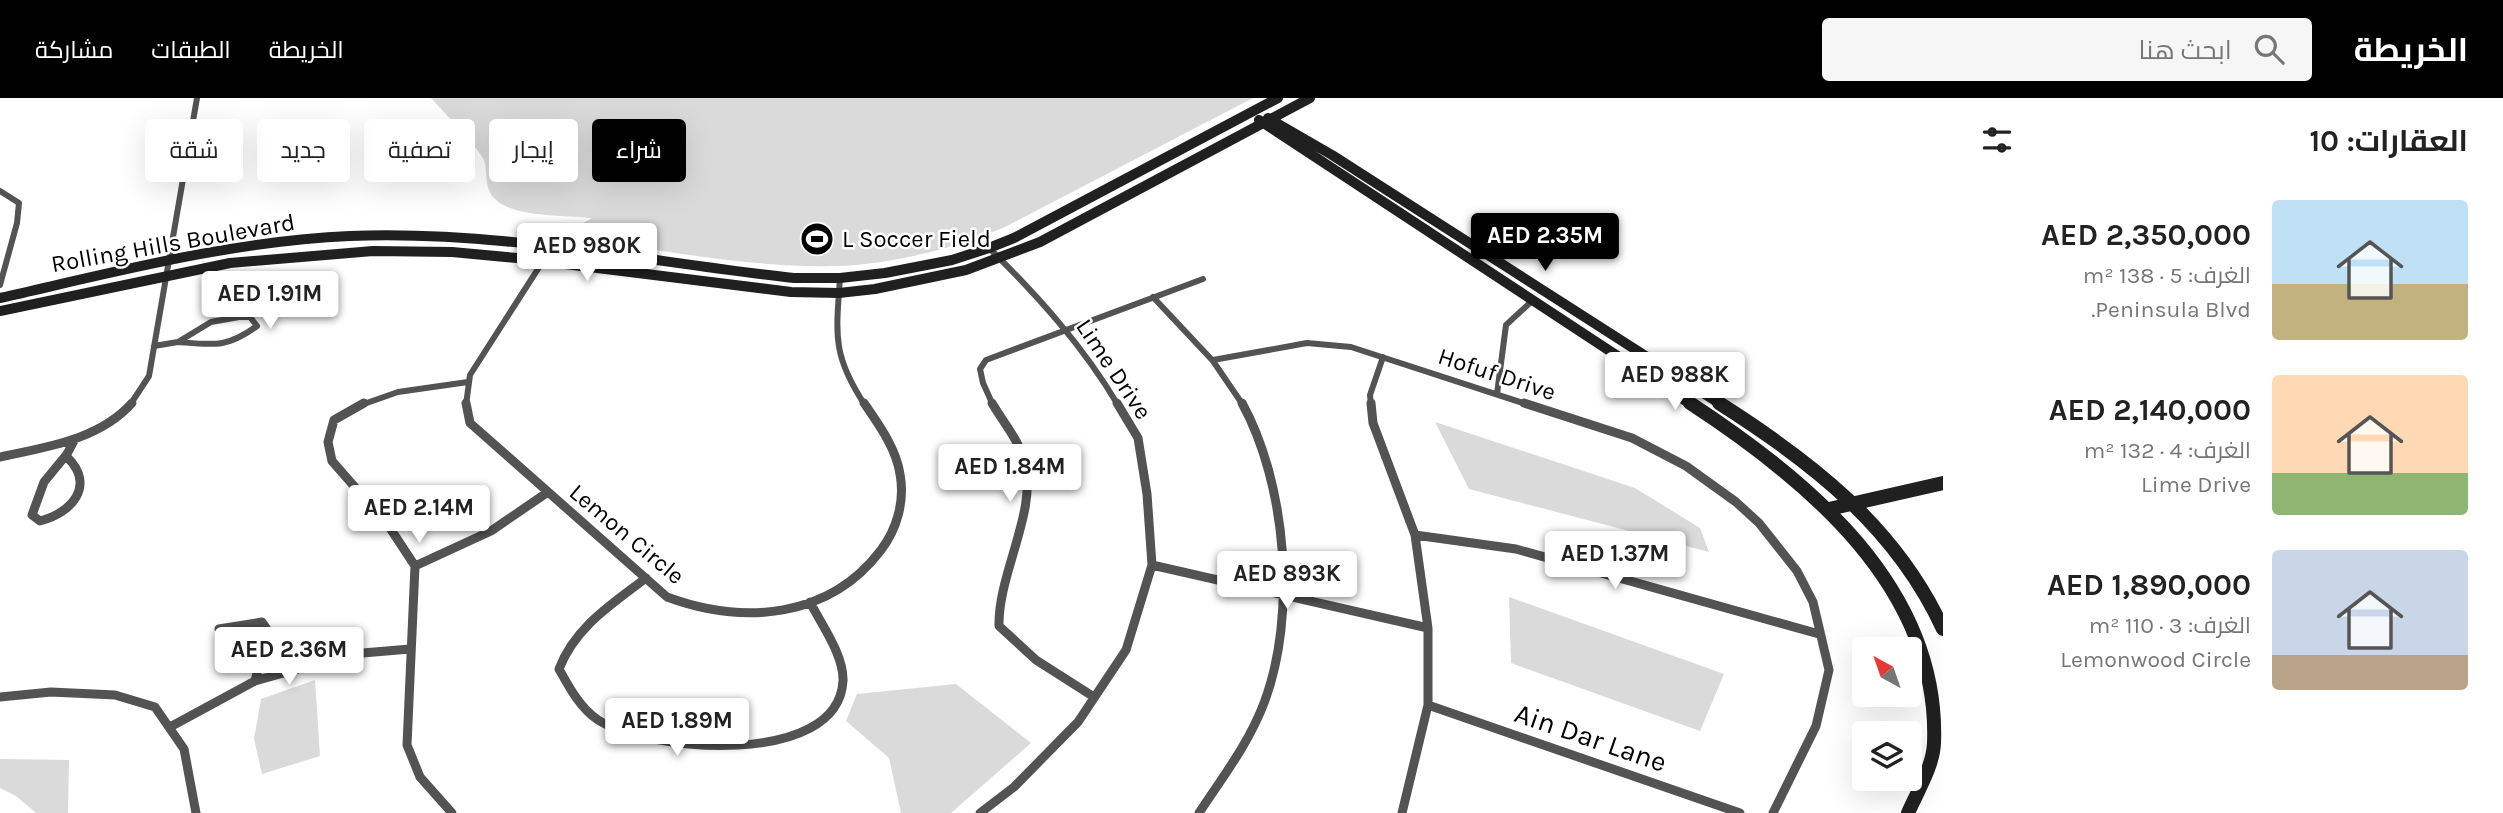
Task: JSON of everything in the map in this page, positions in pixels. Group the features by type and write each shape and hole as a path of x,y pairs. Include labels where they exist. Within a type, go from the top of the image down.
{"main road":[{"name":"Rolling Hills Boulevard","path":"0,311 166,275 256,260 373,251 452,252 791,292 839,293 930,279 1040,242 1244,133 1263,120 1310,98"},
{"name":"Rolling Hills Boulevard","path":"0,298 168,262 307,240 397,235 494,240 794,278 840,278 952,260 1014,238 1275,99"},
{"path":"1263,120 1275,99"},
{"path":"1286,111 1289,134"},
{"path":"1242,117 1263,120 1289,134 1741,417 1828,479 1855,503 1926,592 1943,629"},
{"path":"1244,133 1289,134 1532,302 1713,416 1778,463 1861,541 1912,616 1928,660 1936,701 1934,746 1908,813"},
{"path":"1132,175 1146,185"},
{"path":"1829,509 1943,483"}],"street":[{"path":"0,457 75,439 100,428 125,412 142,395 149,376 197,98"},
{"path":"0,191 19,203 17,223 0,285"},
{"name":"Lemon Circle","path":"552,247 477,362 468,382 465,409 470,423 667,597 694,608 715,612 776,612 814,604 857,578 886,547 903,501 900,462 886,435 848,378 838,354 840,278"},
{"name":"Lime Drive","path":"980,813 1014,787 1078,722 1126,650 1152,565 1147,494 1138,438 1101,376 1065,329 1034,292 989,248"},
{"path":"1094,697 1036,660 999,626 997,610 1016,545 1027,476 1016,443 984,389 980,369 986,360 1203,279"},
{"path":"1153,297 1186,327 1213,360 1257,435 1273,487 1280,542 1282,595 1278,644 1264,703 1223,778 1199,813"},
{"path":"1497,394 1506,325 1532,302"},
{"path":"154,346 178,342 220,346 239,339 257,326 250,317 224,318 195,329 178,342"},
{"name":"Hofuf Drive","path":"1213,360 1307,343 1351,347 1632,438 1664,453 1711,481 1754,517 1788,559 1812,600 1830,667 1822,710 1799,767 1773,813"},
{"path":"1382,357 1370,395 1373,423 1415,535 1428,628 1428,705 1402,813"},
{"path":"452,813 419,776 407,745 415,566 388,525 332,461 327,442 334,420 354,407 386,393 468,382"},
{"path":"67,457 77,465 80,477 78,498 60,515 40,522 32,515 38,491 51,471 67,457 75,439"},
{"path":"415,566 491,531 548,492"},
{"path":"1415,535 1516,549 1819,634"},
{"path":"1152,565 1428,628"},
{"path":"646,578 582,631 564,651 559,669 580,701 601,722 643,737 709,747 761,745 817,727 836,706 843,681 814,604"},
{"path":"219,629 262,622 268,631 254,681"},
{"path":"170,727 254,681 351,654 410,649"},
{"path":"0,697 51,692 115,695 155,707 184,749 196,813"},
{"name":"Ain Dar Lane","path":"1428,705 1740,813"}],"shaded area":[{"path":"431,98 1253,98 1003,228 922,254 837,266 733,261 560,236 592,218 525,212 501,204 490,193 484,160 475,148 475,119 450,119"},
{"path":"1435,422 1635,488 1700,528 1709,552 1469,489"},
{"path":"1509,597 1724,674 1700,731 1511,663"},
{"path":"315,680 320,756 262,774 254,739 261,699"},
{"path":"956,684 1031,743 951,813 901,813 889,758 846,721 857,694"},
{"path":"0,759 69,760 68,813 36,813 16,796 0,788"}],"place":[{"name":"L Soccer Field","path":"817,239"}]}
